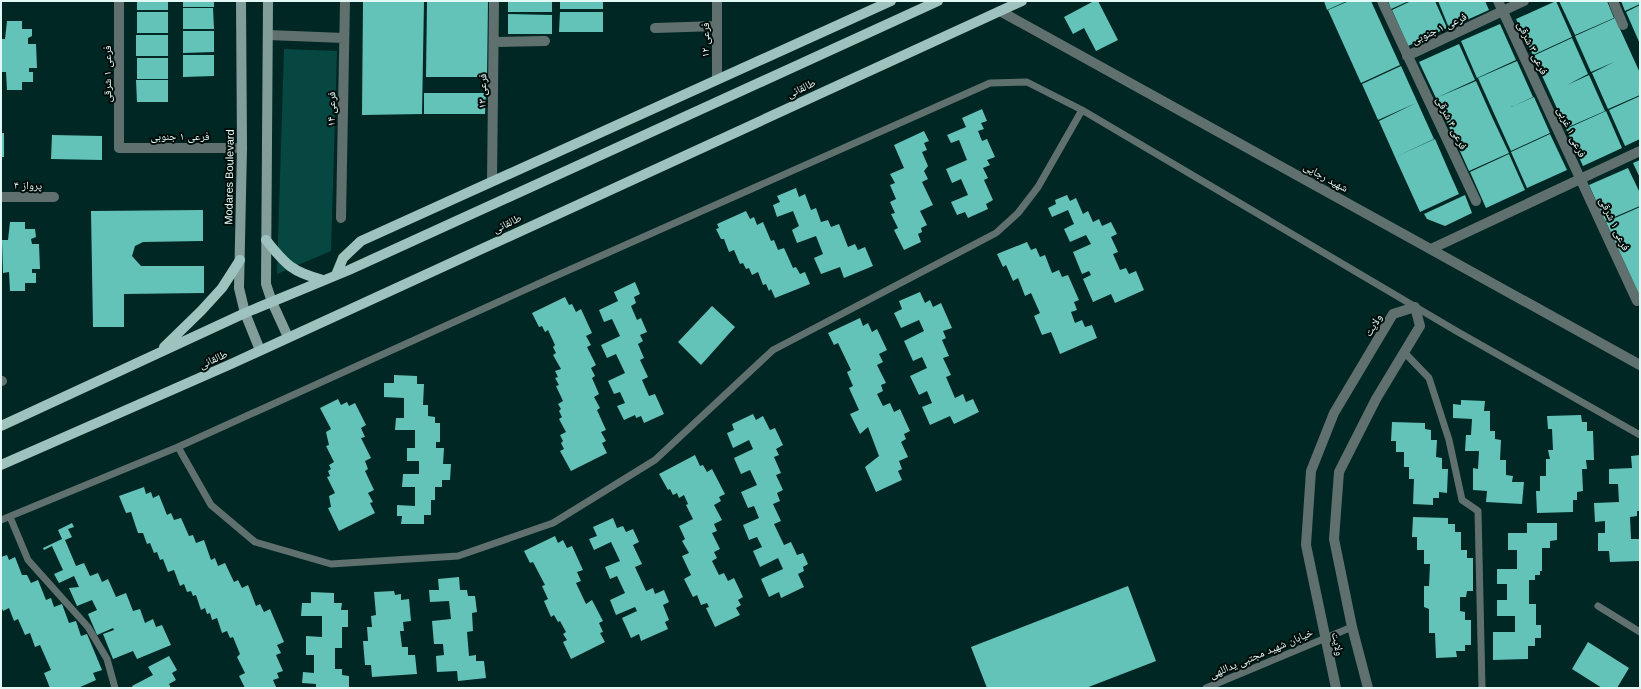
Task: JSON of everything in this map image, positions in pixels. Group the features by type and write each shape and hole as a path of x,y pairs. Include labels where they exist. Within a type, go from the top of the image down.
{"main road":[{"name":"Modares Boulevard","path":"242,1 242,148 239,288 245,313 260,350"},
{"path":"268,1 266,284 272,302 288,337"},
{"path":"336,275 343,258 361,241 891,1"},
{"name":"طالقانی","path":"1,426 245,313 336,275 938,1"},
{"name":"طالقانی","path":"1,465 260,350 1022,1"},
{"path":"266,240 285,264 304,275 324,280"},
{"path":"157,354 222,288 240,260"}],"street":[{"name":"فرعی ۱ شرقی","path":"118,148 119,1"},
{"name":"فرعی ۱۴","path":"341,218 345,1"},
{"name":"فرعی ۱۳","path":"492,181 495,42 494,1"},
{"name":"فرعی ۱۲","path":"717,1 717,79"},
{"name":"فرعی ۴ شرقی","path":"1382,1 1476,201"},
{"name":"فرعی ۳ شرقی","path":"1498,1 1542,95"},
{"name":"فرعی ۱ جنوبی","path":"1407,56 1524,1"},
{"path":"1613,1 1623,25"},
{"name":"شهید رجایی","path":"1000,11 1640,365"},
{"path":"655,28 717,26"},
{"path":"268,35 344,38"},
{"path":"495,42 545,41"},
{"name":"فرعی ۱ غربی","path":"1542,95 1581,179"},
{"name":"فرعی ۱ جنوبی","path":"118,148 242,148"},
{"path":"1431,249 1640,151"},
{"name":"فرعی ۱ شرقی","path":"1581,179 1637,301"},
{"name":"پرواز ۴","path":"1,197 54,197"},
{"name":"ولایت","path":"1336,688 1306,545 1311,471 1334,413 1393,314 1416,307 1420,326 1376,399 1339,472 1334,539 1352,626 1368,688"}],"lane":[{"path":"1,520 178,447 551,278 990,83 1027,82 1082,110 1416,307 1640,435"},
{"path":"178,447 211,505 255,542 331,564 458,556 553,523 655,460 773,350 996,233 1018,213 1038,187 1082,110"},
{"path":"1404,352 1429,378 1449,440 1462,500 1478,511 1482,688"},
{"path":"10,517 28,560 88,627 107,659 115,688"},
{"path":"1598,606 1640,632"},
{"name":"خیابان شهید مجتبی یداللهی","path":"1206,688 1352,626"}],"shaded area":[{"path":"284,49 337,51 331,251 277,274"}],"building":[{"path":"137,1 168,1 168,10 137,10"},
{"path":"183,1 214,1 214,7 183,7"},
{"path":"363,1 424,1 422,114 362,115"},
{"path":"427,1 488,1 487,77 426,77"},
{"path":"508,1 552,1 552,12 508,12"},
{"path":"560,1 603,1 603,9 560,9"},
{"path":"1094,1 1098,1 1118,40 1096,51 1084,28 1073,34 1064,17"},
{"path":"1324,1 1347,1 1327,10"},
{"path":"1349,1 1371,1 1400,65 1361,83 1328,10"},
{"path":"1388,1 1409,1 1391,9"},
{"path":"1411,1 1435,1 1447,28 1408,46 1392,10"},
{"path":"1438,1 1485,1 1489,10 1449,28"},
{"path":"1556,1 1572,37 1533,55 1516,19"},
{"path":"1559,1 1607,1 1614,18 1575,35"},
{"path":"1621,1 1640,1 1640,4 1625,11"},
{"path":"1640,5 1640,44 1626,12"},
{"path":"183,8 213,8 214,29 183,29"},
{"path":"137,12 168,12 168,33 137,33"},
{"path":"560,12 603,12 603,32 559,32"},
{"path":"508,14 552,15 552,34 508,34"},
{"path":"1615,18 1640,73 1640,95 1608,109 1592,73 1614,62 1591,72 1575,36"},
{"path":"7,21 22,21 22,29 32,29 32,36 28,38 28,44 36,44 37,68 29,68 29,72 33,72 33,82 22,82 22,90 7,90 6,72 1,72 1,39 5,39"},
{"path":"1500,24 1516,60 1477,78 1461,41"},
{"path":"183,31 214,31 214,52 183,53"},
{"path":"136,35 168,35 168,56 136,56"},
{"path":"1572,38 1588,74 1567,85 1589,75 1605,111 1566,128 1533,56"},
{"path":"1459,44 1475,80 1436,98 1419,62"},
{"path":"183,55 214,55 214,76 183,77"},
{"path":"137,58 168,58 168,79 137,79"},
{"path":"1517,61 1533,97 1511,107 1534,97 1550,133 1511,151 1478,78"},
{"path":"1401,66 1434,139 1395,157 1379,121 1416,103 1378,120 1362,84"},
{"path":"136,80 168,80 168,102 137,102"},
{"path":"1476,81 1509,153 1469,171 1436,98"},
{"path":"424,93 486,93 485,114 424,114"},
{"path":"1640,96 1640,139 1625,146 1609,110"},
{"path":"982,109 987,121 981,123 984,129 978,131 982,141 987,139 995,157 987,160 990,165 983,168 988,178 984,180 993,200 986,204 988,209 968,218 965,212 957,215 951,202 968,195 961,179 952,183 946,169 967,160 959,140 951,143 947,135 966,127 962,118"},
{"path":"1606,111 1622,148 1583,166 1566,129"},
{"path":"924,131 929,141 924,143 927,150 922,152 928,166 924,171 928,179 922,182 933,205 920,211 927,225 921,228 922,232 918,234 921,242 904,250 894,230 898,228 891,214 895,213 890,202 896,199 890,185 895,183 890,174 904,168 894,145"},
{"path":"1,133 4,133 4,157 1,157"},
{"path":"1550,134 1567,170 1527,188 1511,152"},
{"path":"52,135 102,136 102,160 51,159"},
{"path":"1435,139 1459,194 1420,212 1395,157"},
{"path":"1509,154 1525,190 1486,208 1470,172"},
{"path":"1640,160 1640,178 1633,163"},
{"path":"1628,168 1640,193 1640,206 1605,221 1589,185"},
{"path":"796,188 799,197 805,194 811,210 816,208 821,222 828,220 831,227 839,224 848,247 855,244 858,250 865,247 873,266 844,278 840,267 821,274 814,258 823,254 816,236 797,243 792,230 799,226 793,211 777,217 773,205 780,202 777,196"},
{"path":"1067,195 1070,201 1076,198 1083,214 1088,211 1093,222 1099,219 1102,226 1111,222 1117,234 1111,237 1118,252 1113,254 1120,270 1126,268 1129,274 1136,271 1144,290 1115,303 1111,294 1093,302 1083,279 1091,275 1089,271 1082,274 1073,252 1091,244 1086,235 1070,242 1064,229 1074,224 1068,210 1052,217 1048,208 1056,204 1055,200"},
{"path":"1465,195 1472,213 1445,226 1427,219 1424,214"},
{"path":"1640,207 1640,294 1639,295 1606,222"},
{"path":"203,210 203,241 143,242 135,246 132,256 141,266 204,266 204,293 124,294 124,327 93,327 91,211"},
{"path":"746,211 750,219 754,217 757,225 763,222 771,241 774,240 778,250 784,248 793,268 796,267 800,274 805,272 810,284 775,298 771,289 769,291 766,284 763,285 758,272 752,275 749,268 746,269 743,263 740,264 734,250 729,252 724,239 721,239 716,229 719,228 717,224"},
{"path":"10,222 25,222 25,229 35,229 36,237 31,239 32,244 39,244 40,269 32,269 32,273 36,273 36,283 25,283 25,291 10,291 9,272 3,273 2,240 8,240"},
{"path":"1027,242 1031,250 1036,248 1040,257 1045,255 1052,273 1059,270 1062,277 1068,275 1079,300 1074,302 1077,310 1071,312 1075,323 1082,320 1085,327 1092,325 1097,338 1060,354 1051,332 1042,335 1034,316 1040,313 1031,293 1025,296 1018,278 1013,281 1006,265 1003,267 997,254"},
{"path":"635,282 640,294 634,297 636,303 631,306 637,320 641,318 647,332 640,335 643,341 638,344 644,358 640,360 648,377 642,380 649,396 655,394 664,414 644,423 641,416 636,418 635,415 624,420 617,406 625,403 620,392 614,394 608,381 625,373 616,354 607,358 601,345 620,336 612,319 604,322 599,310 618,301 614,292"},
{"path":"920,292 925,303 930,300 933,307 941,303 952,328 943,331 946,338 942,340 949,356 943,358 951,375 946,377 955,398 963,394 966,402 973,399 979,412 954,424 950,416 930,425 922,407 932,403 927,391 919,395 910,376 927,368 922,357 913,361 904,341 924,331 919,320 901,328 894,313 902,309 899,301"},
{"path":"565,297 569,305 572,304 576,312 581,309 592,333 586,336 591,345 587,347 596,365 591,368 595,376 592,378 599,394 594,397 600,408 597,410 606,430 601,432 606,441 602,443 607,453 571,471 560,451 564,449 561,443 563,441 560,435 566,432 559,419 562,417 559,411 561,409 558,404 563,401 556,386 559,385 555,378 558,377 555,371 561,369 553,355 556,353 553,347 555,345 548,330 545,332 542,326 539,327 532,313"},
{"path":"712,306 735,327 701,365 678,342"},
{"path":"860,318 863,326 868,323 872,332 877,329 887,350 879,354 883,362 877,365 886,383 881,385 883,391 877,394 883,406 890,403 894,412 900,409 910,431 904,434 906,439 901,442 908,457 899,461 902,469 898,471 902,480 876,492 865,467 879,456 868,427 860,434 850,414 859,410 849,388 853,386 847,372 851,370 838,343 834,345 828,333"},
{"path":"394,375 417,376 417,384 424,384 423,405 428,405 428,416 435,417 435,423 440,423 440,442 436,442 436,448 444,448 443,464 451,464 450,480 442,480 442,487 435,487 435,500 431,500 431,515 424,515 424,524 401,524 402,516 397,516 397,505 415,506 415,487 402,487 403,474 419,474 419,461 407,461 407,448 415,448 415,430 395,430 396,418 404,418 404,398 384,397 384,383 394,383"},
{"path":"338,399 341,405 347,402 349,406 355,403 366,425 361,428 365,437 361,438 371,458 365,461 368,469 365,471 374,490 368,493 373,502 370,503 375,513 339,531 328,508 331,507 329,496 335,493 327,477 330,476 328,471 331,469 329,465 334,462 326,446 329,445 326,432 331,429 320,408"},
{"path":"1461,400 1485,401 1484,411 1490,411 1490,431 1495,431 1495,439 1501,440 1500,460 1506,460 1506,475 1513,476 1512,482 1524,482 1522,504 1486,502 1487,491 1473,490 1473,468 1478,469 1479,451 1465,451 1466,435 1471,435 1472,419 1453,418 1453,404 1461,405"},
{"path":"753,414 756,420 763,416 770,430 775,428 783,445 776,449 779,455 774,457 781,473 776,475 783,490 777,493 780,501 773,504 781,521 774,524 784,545 791,542 797,555 803,553 808,564 803,567 804,571 798,574 804,587 781,598 779,592 769,597 761,579 783,569 778,558 760,567 753,551 762,547 757,537 749,540 743,525 759,518 754,506 748,508 741,492 757,485 750,470 741,474 734,458 753,449 749,440 733,448 727,433 734,430 732,424"},
{"path":"1581,415 1582,422 1587,422 1587,431 1593,431 1594,460 1586,460 1587,469 1582,469 1583,491 1577,492 1577,500 1573,500 1573,512 1537,513 1536,491 1540,491 1540,476 1546,476 1546,459 1550,459 1548,450 1553,450 1552,429 1548,429 1547,416"},
{"path":"1392,422 1425,423 1425,429 1431,430 1431,440 1437,440 1436,457 1442,458 1442,469 1448,469 1447,493 1439,492 1439,498 1433,498 1433,505 1413,504 1414,479 1409,479 1409,467 1404,467 1404,452 1396,452 1396,441 1391,441"},
{"path":"695,455 700,466 703,465 707,472 712,469 725,494 719,497 721,501 714,505 722,520 714,524 717,531 712,533 720,549 714,552 717,558 712,561 719,575 724,573 728,581 734,578 743,597 738,600 741,605 736,608 740,615 715,627 706,608 709,607 707,603 701,605 697,595 693,597 684,579 691,575 682,556 689,553 682,541 685,539 679,526 693,519 686,505 688,504 684,495 679,498 677,493 673,495 670,489 668,490 659,474"},
{"path":"1640,455 1640,511 1637,511 1637,516 1630,517 1631,539 1639,539 1639,561 1610,562 1609,551 1598,551 1598,533 1605,533 1605,521 1595,522 1594,503 1619,502 1618,484 1609,484 1609,469 1632,468 1631,456"},
{"path":"144,487 146,494 151,492 153,498 159,495 167,515 171,513 174,520 181,518 189,536 193,535 196,543 204,540 211,560 215,558 218,566 225,563 234,582 238,580 242,588 248,585 256,606 260,604 264,612 270,609 284,642 277,645 281,653 276,655 283,671 277,673 279,678 273,680 276,687 245,688 239,676 245,673 237,657 240,654 233,637 230,638 227,631 222,633 217,618 212,620 210,613 207,614 205,608 201,610 196,595 193,596 191,591 187,592 184,584 180,586 174,570 168,572 163,559 160,560 157,552 154,553 150,543 147,544 143,533 138,533 131,512 126,513 119,496"},
{"path":"1413,517 1448,518 1448,524 1455,524 1455,532 1461,532 1461,550 1467,550 1467,558 1473,558 1473,591 1467,591 1466,597 1460,597 1460,611 1465,612 1465,620 1471,620 1471,645 1465,645 1465,651 1456,651 1457,657 1436,658 1435,633 1429,633 1429,609 1424,607 1424,586 1429,586 1430,564 1424,564 1424,550 1417,550 1417,537 1412,537"},
{"path":"613,518 617,528 623,526 626,532 633,529 639,542 633,545 642,564 635,567 646,591 653,588 655,594 664,590 669,602 663,605 669,620 665,622 668,629 641,641 639,634 631,638 622,618 637,611 635,607 616,615 610,600 625,593 617,576 610,579 605,567 620,561 611,542 594,550 589,539 597,536 593,527"},
{"path":"72,523 74,527 68,529 72,537 65,540 76,566 84,563 90,576 98,573 102,582 108,579 116,597 126,593 133,611 140,609 145,623 153,619 156,627 162,625 171,645 137,659 133,651 113,659 103,634 114,630 113,628 97,635 88,614 97,610 92,600 77,606 69,588 79,587 74,576 59,583 54,574 63,570 52,546 44,550 43,548 62,539 58,530"},
{"path":"1527,523 1557,523 1557,540 1550,541 1550,548 1542,548 1542,571 1540,571 1540,575 1535,575 1535,580 1529,580 1529,604 1536,604 1536,625 1541,625 1541,638 1535,638 1535,646 1528,646 1528,659 1493,660 1493,632 1515,632 1515,616 1497,616 1497,600 1507,600 1507,584 1497,584 1497,569 1517,569 1517,550 1508,550 1508,533 1527,533"},
{"path":"555,536 558,543 563,540 567,548 572,546 583,570 577,572 581,581 576,583 586,604 592,600 603,621 599,623 603,632 600,633 605,642 571,659 563,642 567,640 563,634 566,632 560,621 558,622 554,615 551,617 544,601 548,599 542,586 545,585 533,562 530,563 524,551"},
{"path":"7,555 9,560 15,557 22,575 27,575 31,583 38,580 46,600 51,598 54,607 62,604 69,623 76,621 81,636 87,634 102,670 93,673 96,680 78,688 50,688 44,673 51,670 40,645 35,647 30,633 25,635 18,619 14,621 9,608 3,611 1,606 1,557"},
{"path":"459,577 460,590 467,590 468,596 475,596 477,612 472,613 473,631 467,632 469,656 476,655 476,661 484,661 486,678 458,681 457,671 437,672 436,656 444,655 443,644 434,644 432,621 451,619 449,601 430,602 429,590 439,590 438,579"},
{"path":"1128,586 1156,661 1086,688 987,688 971,647"},
{"path":"394,591 395,595 401,594 401,600 409,599 411,621 403,622 404,631 400,631 402,647 408,647 408,655 415,655 417,674 372,677 371,665 365,665 363,641 368,641 367,627 372,627 371,616 376,615 374,592"},
{"path":"311,592 334,593 334,603 342,603 341,610 348,610 348,627 342,627 342,648 335,648 335,669 342,669 342,675 349,676 349,688 316,688 316,684 302,683 303,672 314,673 314,655 306,655 306,636 322,637 322,616 301,616 302,603 311,603"},
{"path":"1588,642 1629,668 1617,688 1602,688 1572,669"},
{"path":"169,656 177,670 172,673 176,680 169,684 171,688 133,688 132,686 153,675 148,667"}]}
